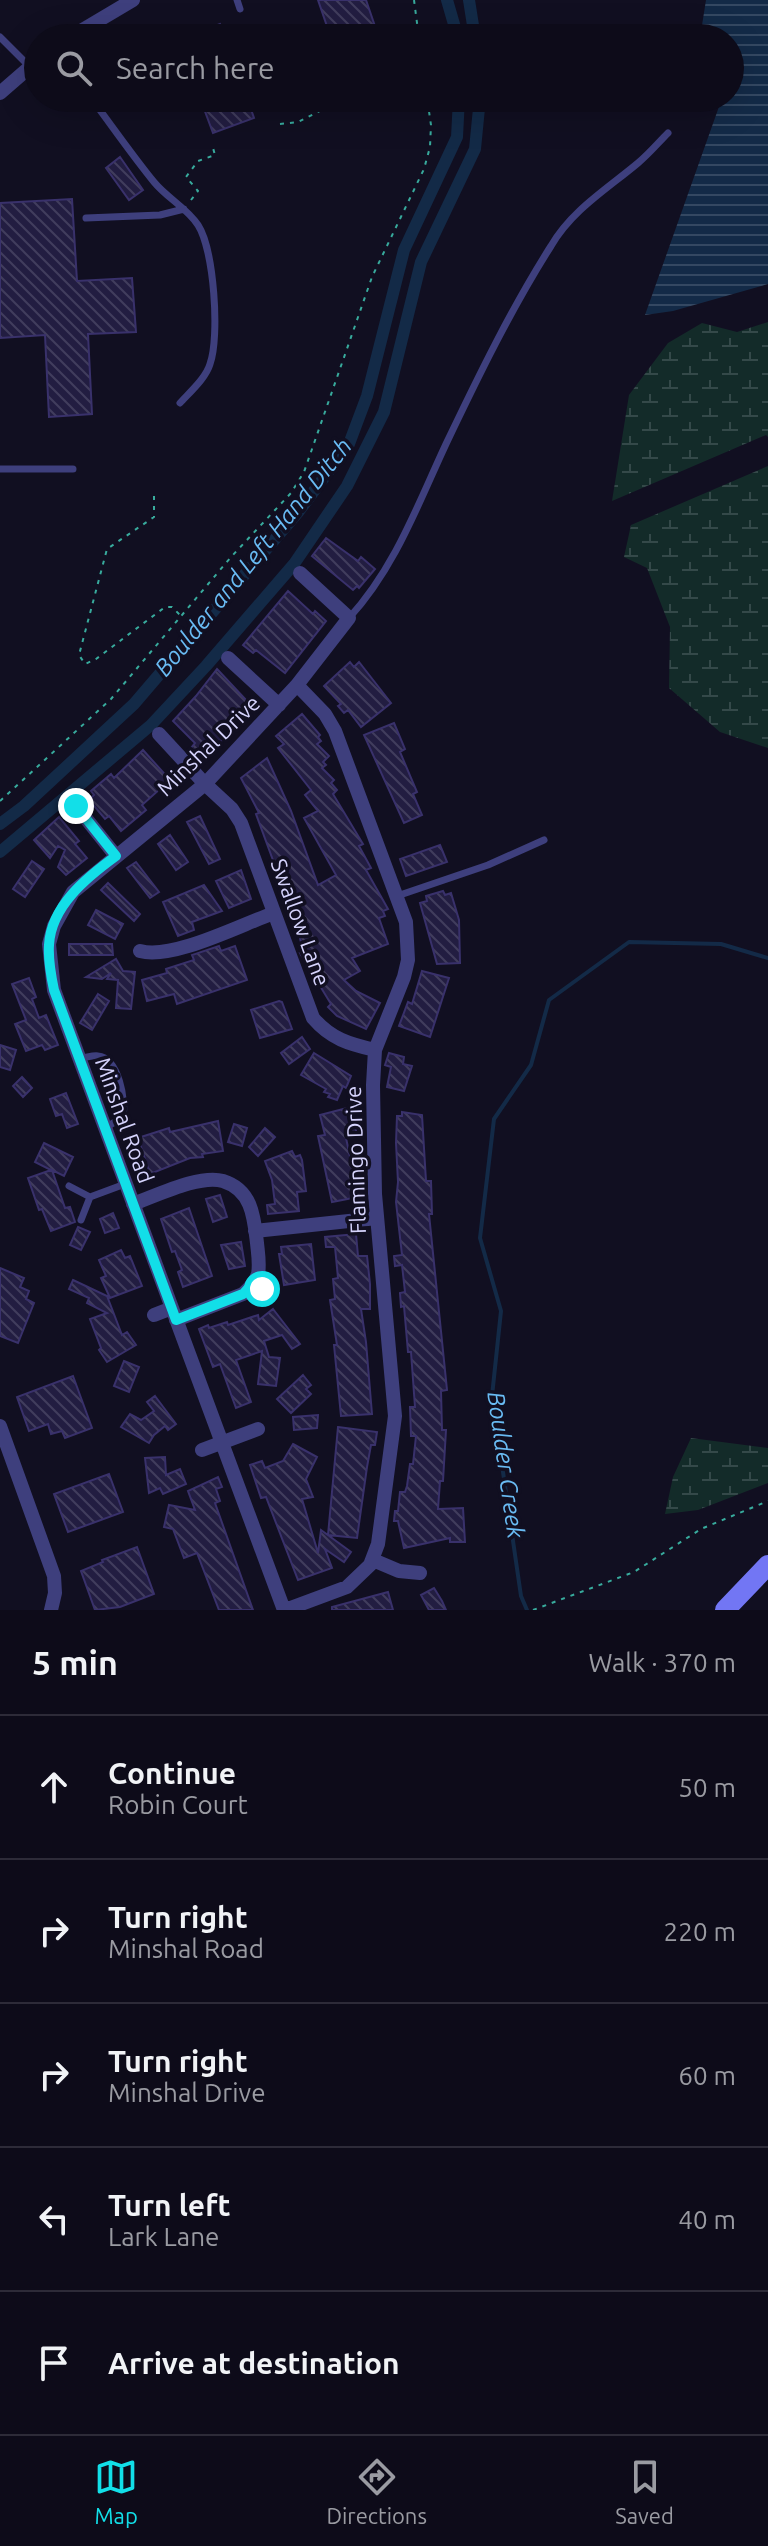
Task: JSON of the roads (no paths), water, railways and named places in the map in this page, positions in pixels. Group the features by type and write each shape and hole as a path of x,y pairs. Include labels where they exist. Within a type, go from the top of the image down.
{"main road":[{"path":"725,1610 768,1565"}],"street":[{"path":"93,24 133,0"},
{"path":"0,93 24,72"},
{"path":"300,573 349,618"},
{"name":"Minshal Drive","path":"42,943 73,892 205,784 297,685 349,618"},
{"path":"228,658 279,705"},
{"name":"Flamingo Drive","path":"297,685 325,714 335,731 408,932 408,960 375,1050 373,1085 377,1218 395,1416 378,1544 373,1560"},
{"name":"Swallow Lane","path":"159,734 232,809 241,823 313,1018 323,1030 341,1042 375,1050"},
{"path":"76,806 116,856"},
{"path":"140,951 153,955 172,951 274,913"},
{"name":"Minshal Road","path":"42,943 54,990 285,1610"},
{"path":"133,1204 212,1179 236,1180 252,1208 259,1265 258,1286 243,1294 174,1314 154,1315"},
{"path":"255,1231 377,1218"},
{"path":"0,1426 54,1576 55,1593 51,1610"},
{"path":"202,1450 258,1429"},
{"path":"285,1610 347,1587 360,1578 373,1560 399,1571 420,1573"}],"lane":[{"path":"0,37 24,55"},
{"path":"102,112 156,184 186,211 204,237 209,253 216,327 210,367 180,403"},
{"path":"349,618 388,567 497,340 552,243 583,206 640,161 668,133"},
{"path":"86,218 186,211"},
{"path":"0,469 73,469"},
{"path":"397,896 488,865 544,840"},
{"path":"79,1058 100,1055 109,1060 119,1079 125,1106 123,1117 105,1128"},
{"path":"69,1186 90,1197 125,1184"},
{"path":"81,1220 90,1197"}],"water":[{"path":"706,0 768,0 768,284 673,311 645,315 717,112 744,112 744,24 702,24"}],"waterway":[{"name":"Boulder and Left Hand Ditch","path":"447,0 454,24"},
{"path":"469,0 473,24"},
{"name":"Boulder and Left Hand Ditch","path":"0,824 24,806 134,704 299,511 349,444 367,396 404,250 457,137 458,112"},
{"path":"0,852 151,725 294,564 347,486 384,412 421,262 475,149 479,112"},
{"name":"Boulder Creek","path":"527,1610 521,1596 492,1396 501,1311 480,1238 494,1119 531,1065 549,1000 629,942 721,944 768,958"}]}
